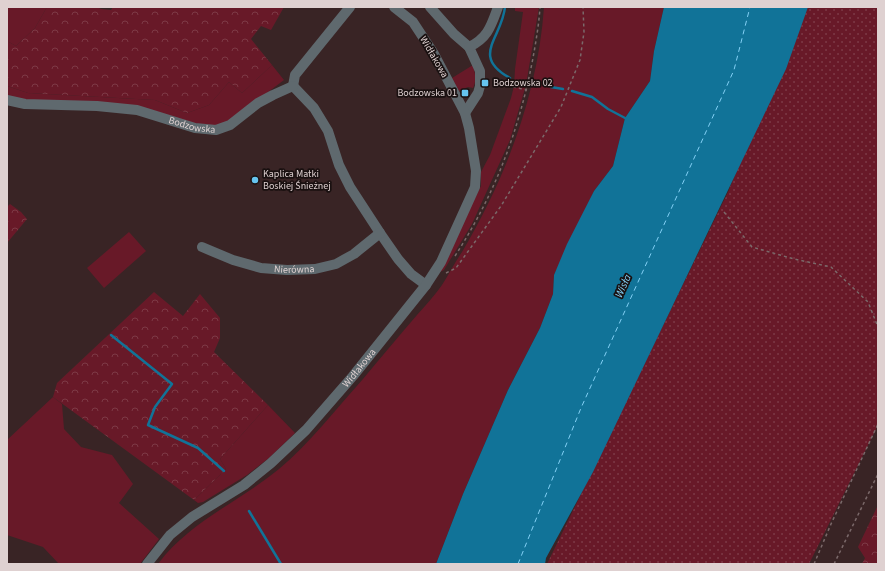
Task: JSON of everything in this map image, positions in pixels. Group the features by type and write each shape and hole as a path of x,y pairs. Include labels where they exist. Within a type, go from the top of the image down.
{"street":[{"path":"350,7 295,75 293,86 314,108 328,130 339,165 350,187 380,233 398,259 411,274 426,285"},
{"name":"Widłakowa","path":"146,564 170,535 192,517 244,485 271,463 306,430 353,376 426,285 441,262 475,187 476,171 471,137 465,113 434,54 413,22 394,7"},
{"path":"430,7 454,34 469,47 480,71 480,86 476,97 465,113"},
{"path":"469,47 478,43 487,34 498,7"},
{"name":"Bodzowska","path":"7,100 25,104 97,106 131,110 156,115 195,128 216,130 230,125 258,103 293,86"},
{"name":"Nierówna","path":"202,247 233,260 261,268 288,270 315,269 336,264 354,254 380,233"}],"path":[{"path":"452,261 472,230 496,183 510,146 527,90 540,7"},
{"path":"448,267 444,274 456,268 501,206 561,107 580,60 584,32 583,7"},
{"path":"513,87 527,90"},
{"path":"724,212 752,247 794,259 831,267 868,302 878,327"},
{"path":"814,564 878,424"},
{"path":"834,564 878,474"}],"green space":[{"path":"7,7 47,7 35,28 16,46 7,41"},
{"path":"47,7 97,7 111,10 113,7 284,7 271,30 261,26 251,39 272,65 242,93 229,82 209,105 187,113 155,100 28,93 7,86 7,41 16,46 35,28"},
{"path":"515,7 539,7 526,85 510,140 472,224 444,270 440,272 441,265 481,186 481,172 490,155 511,98 514,86 523,12 515,11"},
{"path":"544,7 664,7 654,51 650,81 625,118 613,166 594,191 554,275 553,294 540,328 508,390 463,494 436,564 158,564 171,549 200,524 264,481 290,459 322,426 442,285 478,224 506,165 527,103 535,71 541,39"},
{"path":"804,7 878,7 878,425 809,564 547,564 728,192"},
{"path":"272,65 284,80 234,118 220,125 209,127 143,109 26,101 7,96 7,86 28,93 155,100 187,113 209,105 229,82 242,93"},
{"path":"473,65 475,80 473,88 468,87 459,91 452,78"},
{"path":"10,204 21,212 27,219 7,243 7,207"},
{"path":"129,232 146,251 104,288 87,268"},
{"path":"154,292 183,316 200,294 220,318 220,338 214,352 268,405 220,459 226,469 194,500 53,397 57,383"},
{"path":"53,397 62,404 64,429 81,447 112,455 133,484 119,503 159,539 140,564 59,564 43,547 7,535 7,440"},
{"path":"268,405 295,433 269,458 247,475 203,502 198,503 194,500 226,469 220,459"},
{"path":"878,505 878,564 862,564 865,558 858,547"}],"water":[{"name":"Wisła","path":"664,7 808,7 786,69 593,472 546,558 545,564 436,564 463,494 508,390 540,328 553,294 554,275 567,244 594,191 613,166 625,118 650,81 654,51"}],"waterway":[{"path":"505,7 503,18 491,46 490,54 492,62 498,70 510,78"},
{"path":"551,87 563,89"},
{"path":"572,91 592,97 608,109 625,118"},
{"path":"111,335 172,384 155,407 148,425 198,448 224,471"},
{"path":"249,511 281,564"}],"ferry route":[{"path":"518,564 581,408 734,70 750,7"}],"place":[{"name":"Bodzowska 02","path":"485,83"},
{"name":"Bodzowska 01","path":"465,93"},
{"name":"Kaplica Matki Boskiej Śnieżnej","path":"255,180"}]}
